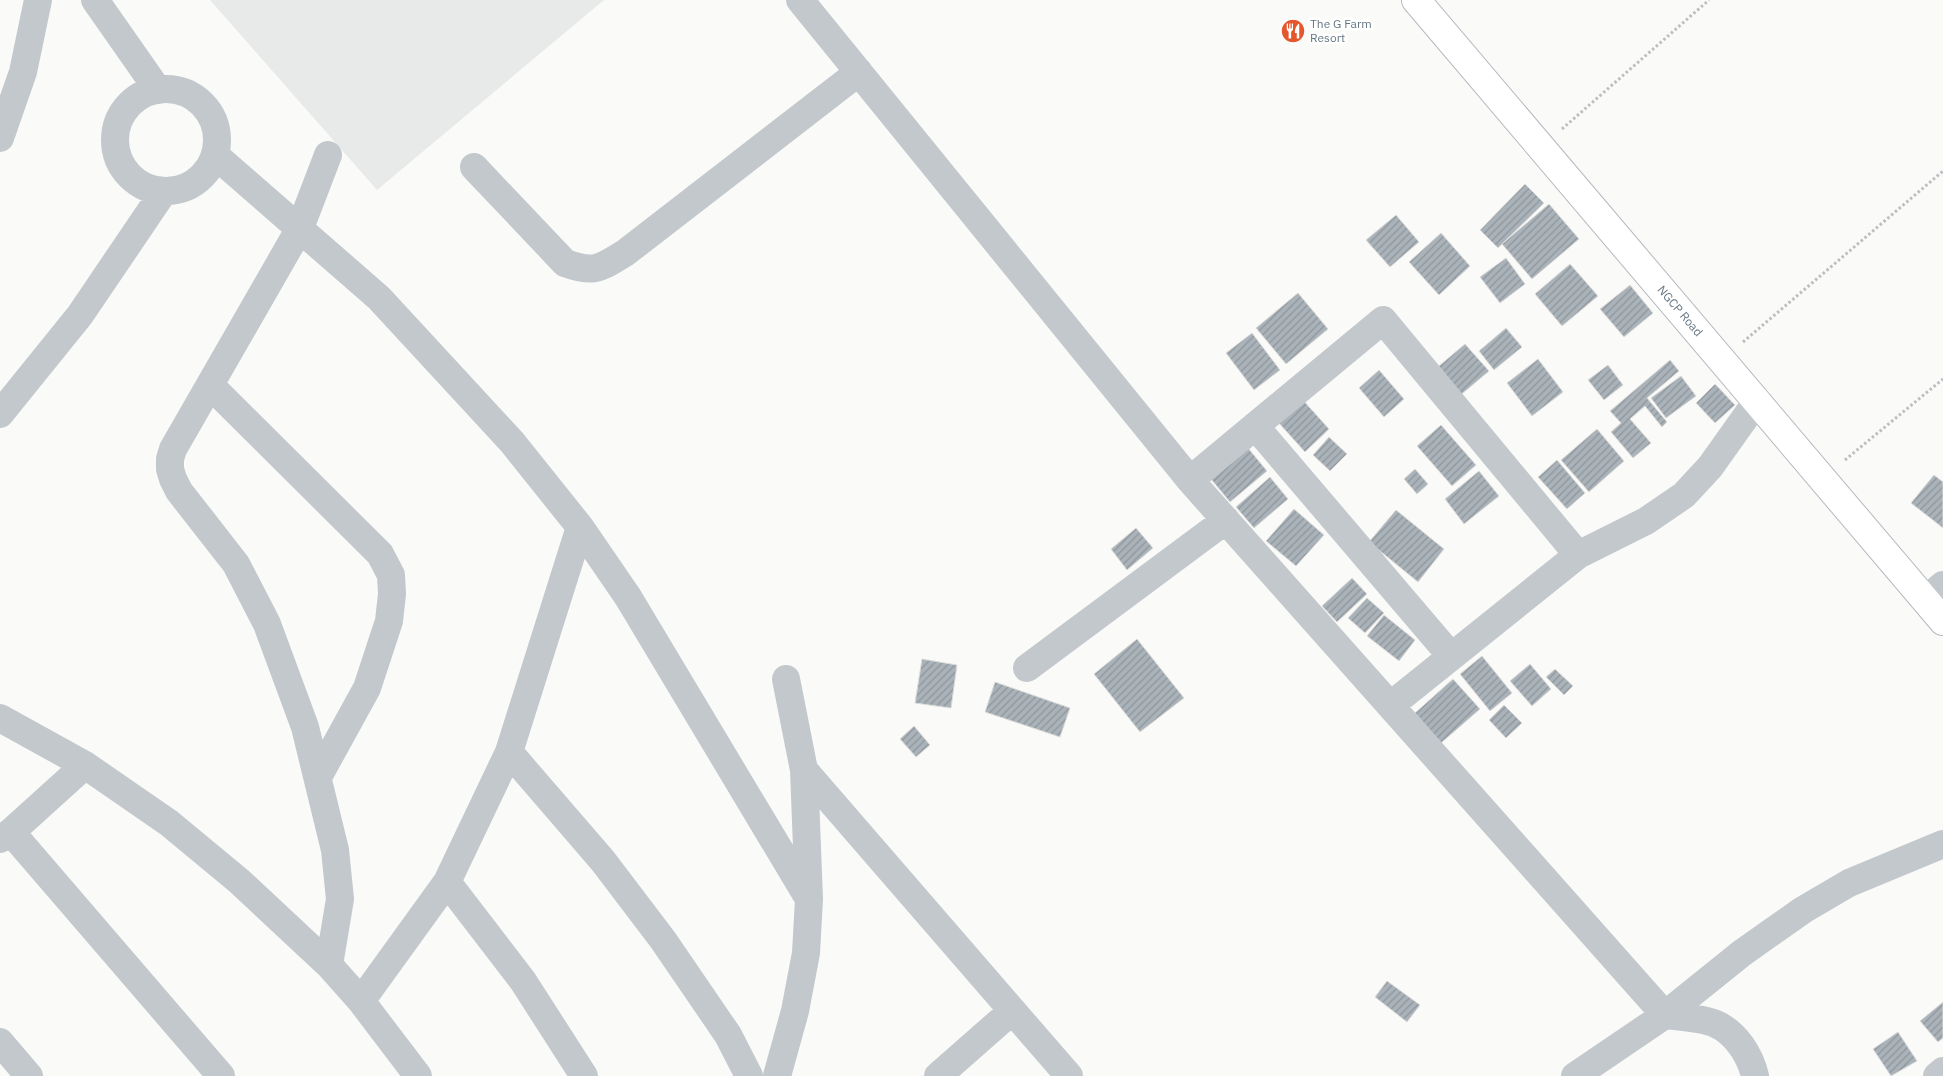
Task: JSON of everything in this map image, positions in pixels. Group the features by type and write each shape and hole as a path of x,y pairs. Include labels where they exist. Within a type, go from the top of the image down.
{"main road":[{"name":"NGCP Road","path":"1416,0 1822,479 1934,592 1943,621"}],"street":[{"path":"0,137 23,72 37,0"},
{"path":"95,0 158,90"},
{"path":"800,0 1190,480 1665,1015 1714,1023 1727,1030 1741,1045 1752,1063 1755,1076"},
{"path":"474,167 565,263 581,269 598,269 625,253 859,72"},
{"path":"158,90 175,90 192,96 205,107 214,121 217,138 215,155 208,170 195,182 180,189 164,191 147,188 133,179 122,167 116,152 116,135 120,119 129,106 142,95 158,90"},
{"path":"215,155 378,298 512,442 580,527 628,597 809,899"},
{"path":"328,155 300,228 173,449 170,469 179,491 236,564 267,624 305,726 335,850 340,899 329,965"},
{"path":"0,414 80,315 164,191"},
{"path":"1190,480 1383,320 1578,554"},
{"path":"210,385 380,554 390,575 392,594 389,622 367,688 318,777"},
{"path":"1391,705 1578,554 1646,521 1684,495 1710,467 1757,401"},
{"path":"1255,426 1451,656"},
{"path":"1027,668 1226,520"},
{"path":"361,1001 447,882 510,752 580,527"},
{"path":"777,1076 795,1011 806,953 809,899 804,770 786,679"},
{"path":"0,718 85,764 169,823 239,881 329,965 361,1001 418,1076"},
{"path":"510,752 603,861 663,940 728,1035 749,1076"},
{"path":"85,764 6,835 221,1076"},
{"path":"804,770 1069,1076"},
{"path":"1575,1076 1665,1015 1803,910 1848,883 1943,844"},
{"path":"447,882 523,981 584,1076"},
{"path":"1714,1023 1721,971"},
{"path":"938,1076 1012,1011"},
{"path":"0,1042 29,1076"},
{"path":"1936,1076 1943,1071"}],"path":[{"path":"1541,148 1709,0"},
{"path":"1722,360 1943,171"},
{"path":"1822,479 1943,379"}],"shaded area":[{"path":"210,0 604,0 377,190"}],"building":[{"path":"1525,184 1544,203 1498,248 1480,230"},
{"path":"1549,204 1579,239 1532,279 1502,244"},
{"path":"1396,215 1419,242 1390,267 1366,240"},
{"path":"1441,233 1470,266 1439,295 1409,262"},
{"path":"1506,258 1525,284 1500,303 1480,277"},
{"path":"1570,264 1598,296 1562,326 1535,294"},
{"path":"1630,285 1653,313 1624,337 1600,309"},
{"path":"1298,293 1328,329 1286,364 1256,328"},
{"path":"1506,328 1522,347 1494,370 1479,351"},
{"path":"1252,333 1280,370 1254,390 1226,353"},
{"path":"1465,344 1489,371 1457,398 1433,371"},
{"path":"1538,359 1563,392 1532,416 1507,383"},
{"path":"1670,360 1679,371 1647,398 1667,422 1662,427 1645,406 1630,419 1651,443 1633,458 1611,432 1621,423 1610,411"},
{"path":"1608,365 1623,385 1604,400 1588,380"},
{"path":"1379,370 1404,399 1384,417 1359,388"},
{"path":"1681,376 1696,396 1666,418 1651,398"},
{"path":"1715,384 1735,405 1715,423 1696,403"},
{"path":"1302,399 1329,429 1305,452 1278,422"},
{"path":"1441,425 1476,465 1452,486 1417,446"},
{"path":"1597,429 1624,461 1589,492 1561,460"},
{"path":"1329,437 1347,454 1330,471 1313,455"},
{"path":"1243,442 1267,471 1230,502 1206,473"},
{"path":"1557,460 1585,493 1567,509 1538,477"},
{"path":"1415,469 1428,484 1417,494 1404,479"},
{"path":"1479,471 1499,496 1464,524 1445,499"},
{"path":"1934,475 1943,482 1943,528 1911,503"},
{"path":"1270,477 1288,499 1254,528 1236,507"},
{"path":"1294,509 1324,535 1296,566 1266,541"},
{"path":"1396,510 1444,549 1418,582 1369,542"},
{"path":"1136,528 1153,548 1127,570 1111,549"},
{"path":"1352,578 1367,594 1337,622 1322,606"},
{"path":"1367,598 1384,613 1365,633 1348,618"},
{"path":"1384,615 1415,640 1399,661 1367,636"},
{"path":"1137,639 1184,698 1140,732 1094,674"},
{"path":"1482,656 1512,693 1490,711 1460,674"},
{"path":"922,659 957,665 951,708 915,703"},
{"path":"1530,664 1551,689 1532,706 1510,681"},
{"path":"1555,669 1573,686 1564,695 1546,677"},
{"path":"1453,679 1480,709 1441,743 1415,713"},
{"path":"995,682 1070,708 1060,737 985,712"},
{"path":"1504,705 1522,723 1506,738 1489,720"},
{"path":"914,726 930,745 916,757 900,739"},
{"path":"1387,981 1420,1005 1407,1022 1375,997"},
{"path":"1943,1002 1943,1038 1938,1042 1920,1021"},
{"path":"1898,1032 1917,1061 1891,1076 1873,1049"}],"place":[{"name":"The G Farm Resort","path":"1293,31"}]}
